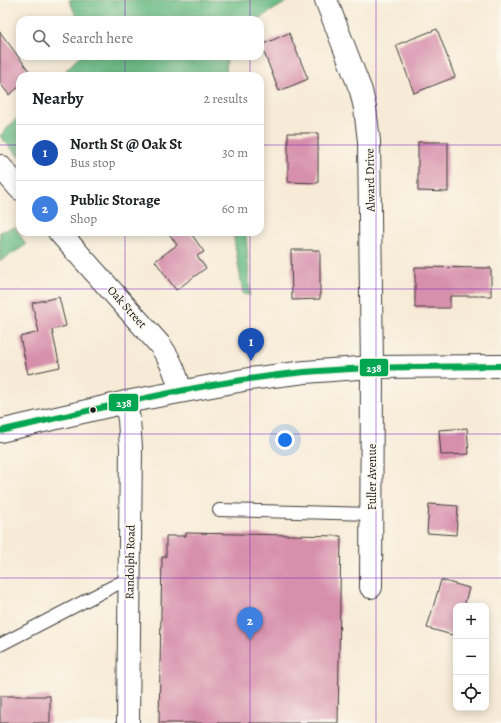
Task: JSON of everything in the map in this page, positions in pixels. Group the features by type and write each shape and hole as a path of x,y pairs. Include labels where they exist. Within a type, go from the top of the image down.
{"street":[{"name":"Alward Drive","path":"326,0 361,91 368,123 372,367"},
{"path":"0,166 16,184"},
{"name":"Oak Street","path":"63,236 160,345 174,368 180,391"},
{"path":"0,432 126,402 250,379 305,372 372,367 501,366"},
{"name":"Fuller Avenue","path":"371,587 372,367"},
{"name":"Randolph Road","path":"126,402 131,448 128,723"}],"lane":[{"path":"219,510 372,514"},
{"path":"0,645 129,578"}],"green space":[{"path":"69,0 290,0 263,16 76,16"},
{"path":"76,60 227,60 226,72 64,72"},
{"path":"16,119 16,154 0,136"},
{"path":"15,227 16,236 20,236 26,245 0,261 0,232"},
{"path":"234,236 246,236 250,295 243,294"}],"building":[{"path":"437,29 455,77 414,93 396,45"},
{"path":"0,32 16,53 16,60 21,60 30,72 16,72 16,89 9,95 0,83"},
{"path":"289,33 308,79 279,91 264,53 264,44"},
{"path":"288,133 318,133 318,183 288,182"},
{"path":"418,142 448,142 448,192 418,191"},
{"path":"171,236 193,236 204,252 197,256 206,268 176,290 155,261 177,245"},
{"path":"291,250 320,250 320,299 292,300"},
{"path":"415,267 491,268 491,296 450,296 450,308 415,308"},
{"path":"59,297 66,326 52,330 60,367 28,374 20,337 39,332 32,303"},
{"path":"467,428 469,454 441,455 439,430"},
{"path":"429,504 458,506 456,535 427,533"},
{"path":"186,533 341,536 338,723 159,723 162,557 166,557 166,536 186,536"},
{"path":"441,580 469,588 465,603 453,603 453,635 427,628"},
{"path":"0,696 50,696 50,723 0,723"}],"transit line":[{"name":"238","path":"0,431 190,389 266,376 354,369 501,366"}],"place":[{"name":"North St @ Oak St","path":"251,361"},
{"name":"Public Storage","path":"250,640"}]}
